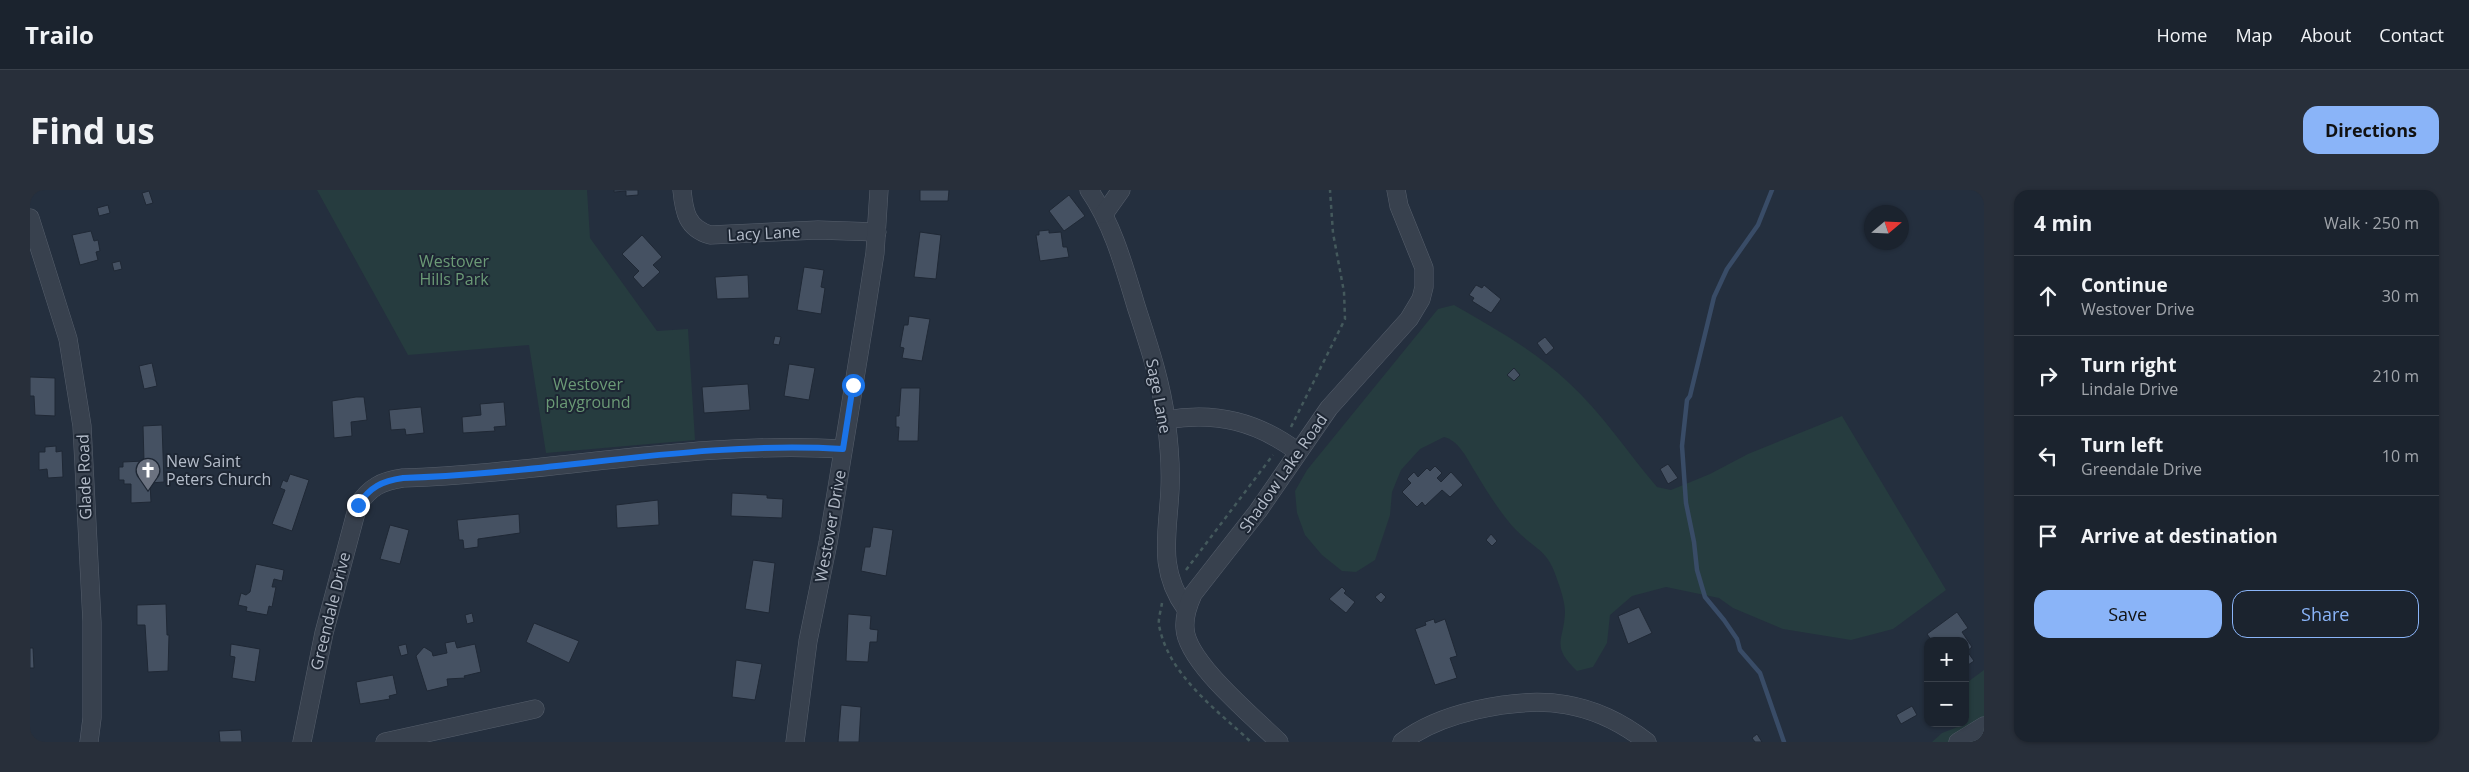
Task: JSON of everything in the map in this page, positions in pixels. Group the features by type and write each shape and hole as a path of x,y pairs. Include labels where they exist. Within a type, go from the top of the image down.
{"street":[{"name":"Lacy Lane","path":"682,190 687,219 698,230 710,235 818,230 877,232"},
{"name":"Westover Drive","path":"795,742 808,641 828,544 866,317 877,232 880,190"},
{"name":"Sage Lane","path":"1089,190 1104,214 1114,236 1145,334 1162,396 1166,420 1170,486 1166,558 1173,587 1186,609"},
{"path":"1104,214 1121,190"},
{"name":"Shadow Lake Road","path":"1280,742 1215,680 1193,653 1184,629 1186,609 1193,594 1258,511 1329,408 1409,319 1421,299 1424,287 1424,268 1399,206 1396,190"},
{"name":"Glade Road","path":"30,218 68,340 82,426 92,622 92,718 89,742"},
{"path":"1166,420 1198,416 1225,418 1260,428 1284,441 1298,452"},
{"name":"Greendale Drive","path":"302,742 324,633 358,505 365,494 374,486 386,481 403,478 710,451 770,448 843,449"},
{"path":"1402,742 1430,725 1457,714 1496,705 1540,701 1594,711 1613,719 1647,742"},
{"path":"385,742 535,709"},
{"path":"1958,742 1984,726"}],"path":[{"path":"1251,742 1179,670 1164,642 1159,624 1162,603 1227,513 1284,441 1345,319 1344,292 1333,234 1330,190"}],"green space":[{"name":"Westover Hills Park","path":"317,190 587,190 590,238 657,331 688,329 695,440 546,453 529,345 408,355"},
{"path":"1454,305 1499,331 1555,370 1603,420 1657,487 1671,490 1710,474 1748,454 1842,416 1946,590 1893,629 1851,640 1783,629 1733,608 1719,598 1666,587 1632,596 1610,615 1607,643 1593,667 1577,671 1561,649 1560,643 1565,608 1550,563 1510,523 1462,450 1454,442 1444,437 1420,449 1401,470 1392,492 1390,515 1375,560 1356,572 1342,571 1322,555 1305,535 1297,513 1295,491 1307,470 1438,309"},
{"path":"1984,670 1984,742 1932,742 1942,733 1957,727 1969,727 1969,681"}],"building":[{"path":"614,190 638,190 638,195 626,196 626,191 614,192"},
{"path":"920,190 949,190 948,201 920,201"},
{"path":"149,191 153,203 146,205 142,193"},
{"path":"1069,195 1085,216 1064,231 1049,211"},
{"path":"108,205 110,213 99,216 97,208"},
{"path":"1049,230 1049,233 1061,232 1063,247 1067,247 1069,257 1040,261 1036,235 1039,235 1039,231"},
{"path":"91,231 94,241 98,240 100,251 96,252 98,260 80,265 72,235"},
{"path":"920,232 941,235 936,279 914,277"},
{"path":"642,235 662,257 653,265 660,272 643,288 633,277 639,271 622,254"},
{"path":"120,261 122,269 114,271 112,263"},
{"path":"804,267 824,270 821,287 825,288 821,314 797,310"},
{"path":"748,275 749,298 717,299 715,277"},
{"path":"1476,285 1482,288 1484,285 1501,299 1491,313 1472,301 1474,298 1469,295"},
{"path":"909,316 930,319 922,361 902,358 904,348 900,347 904,325 908,325"},
{"path":"775,336 781,337 779,345 773,344"},
{"path":"1545,337 1554,348 1546,355 1537,343"},
{"path":"152,363 157,386 144,389 139,366"},
{"path":"789,364 815,368 809,400 784,396"},
{"path":"1514,368 1520,375 1514,381 1507,375"},
{"path":"30,377 55,378 55,416 35,415 34,396 30,396"},
{"path":"748,384 750,410 704,413 702,387"},
{"path":"901,388 920,388 918,441 898,441 899,427 896,427 896,416 899,416"},
{"path":"364,397 367,420 351,422 352,436 334,438 332,401"},
{"path":"504,402 506,426 494,427 495,431 463,433 462,417 481,415 480,404"},
{"path":"421,407 424,433 406,435 405,429 391,430 389,410"},
{"path":"162,425 164,482 150,483 151,502 131,503 131,484 124,484 124,480 119,480 119,467 123,467 123,462 144,461 143,426"},
{"path":"56,446 56,452 62,451 63,477 48,478 47,469 39,470 39,452 45,452 45,447"},
{"path":"1668,464 1678,478 1668,484 1660,469"},
{"path":"1435,466 1442,473 1437,478 1441,482 1451,472 1463,485 1450,497 1442,490 1425,506 1422,502 1417,507 1402,492 1411,483 1407,479 1414,472 1418,477 1427,468 1430,471"},
{"path":"290,474 309,480 292,531 272,524 285,490 280,488 283,480 287,482"},
{"path":"732,493 767,495 767,498 783,499 782,518 731,516"},
{"path":"658,500 659,525 617,528 616,505"},
{"path":"519,514 520,533 478,539 478,547 464,549 463,540 459,540 457,520"},
{"path":"390,525 409,530 400,564 380,559"},
{"path":"873,527 893,530 886,576 861,571 865,547 870,547"},
{"path":"1491,534 1497,541 1492,546 1486,540"},
{"path":"753,560 775,563 769,613 745,609"},
{"path":"256,564 284,570 282,581 274,579 272,587 276,587 272,607 269,606 267,615 246,611 247,607 238,605 241,593 246,595 250,592"},
{"path":"1342,587 1346,591 1344,593 1355,602 1346,613 1329,599"},
{"path":"1381,592 1386,597 1381,603 1375,597"},
{"path":"166,604 167,635 169,635 168,671 148,672 145,625 137,625 137,605"},
{"path":"1639,607 1652,633 1628,644 1618,616"},
{"path":"1957,612 1968,628 1962,632 1965,637 1929,637 1927,634"},
{"path":"472,613 474,622 467,624 465,615"},
{"path":"848,614 871,616 870,629 878,630 877,642 870,642 868,662 846,661"},
{"path":"1434,619 1435,623 1445,619 1457,656 1450,658 1457,678 1435,685 1415,629 1426,625 1425,622"},
{"path":"534,623 579,641 569,663 526,642"},
{"path":"455,641 457,648 475,644 481,672 464,676 465,678 447,679 448,686 427,691 416,656 424,647 432,652 433,656 447,653 445,643"},
{"path":"231,644 260,649 255,682 232,678 235,657 230,656"},
{"path":"406,644 408,654 401,656 398,646"},
{"path":"30,648 33,648 34,668 30,668"},
{"path":"1969,654 1974,661 1969,664"},
{"path":"736,660 762,664 755,700 732,697"},
{"path":"393,675 397,694 389,696 390,699 360,704 356,682"},
{"path":"841,705 861,707 859,742 838,742"},
{"path":"1912,706 1917,715 1901,724 1896,715"},
{"path":"241,730 242,742 220,742 219,731"},
{"path":"1757,734 1762,742 1755,742 1752,738"}],"waterway":[{"path":"1772,190 1758,225 1727,269 1714,297 1690,396 1687,400 1682,446 1686,503 1694,542 1697,570 1705,597 1737,639 1740,650 1760,673 1784,742"}],"place":[{"name":"New Saint Peters Church","path":"148,491"}],"route":[{"path":"358,505 365,494 376,485 403,478 470,474 710,451 770,448 843,449 853,385"}],"park label":[{"name":"Westover playground","path":"588,393"}]}
